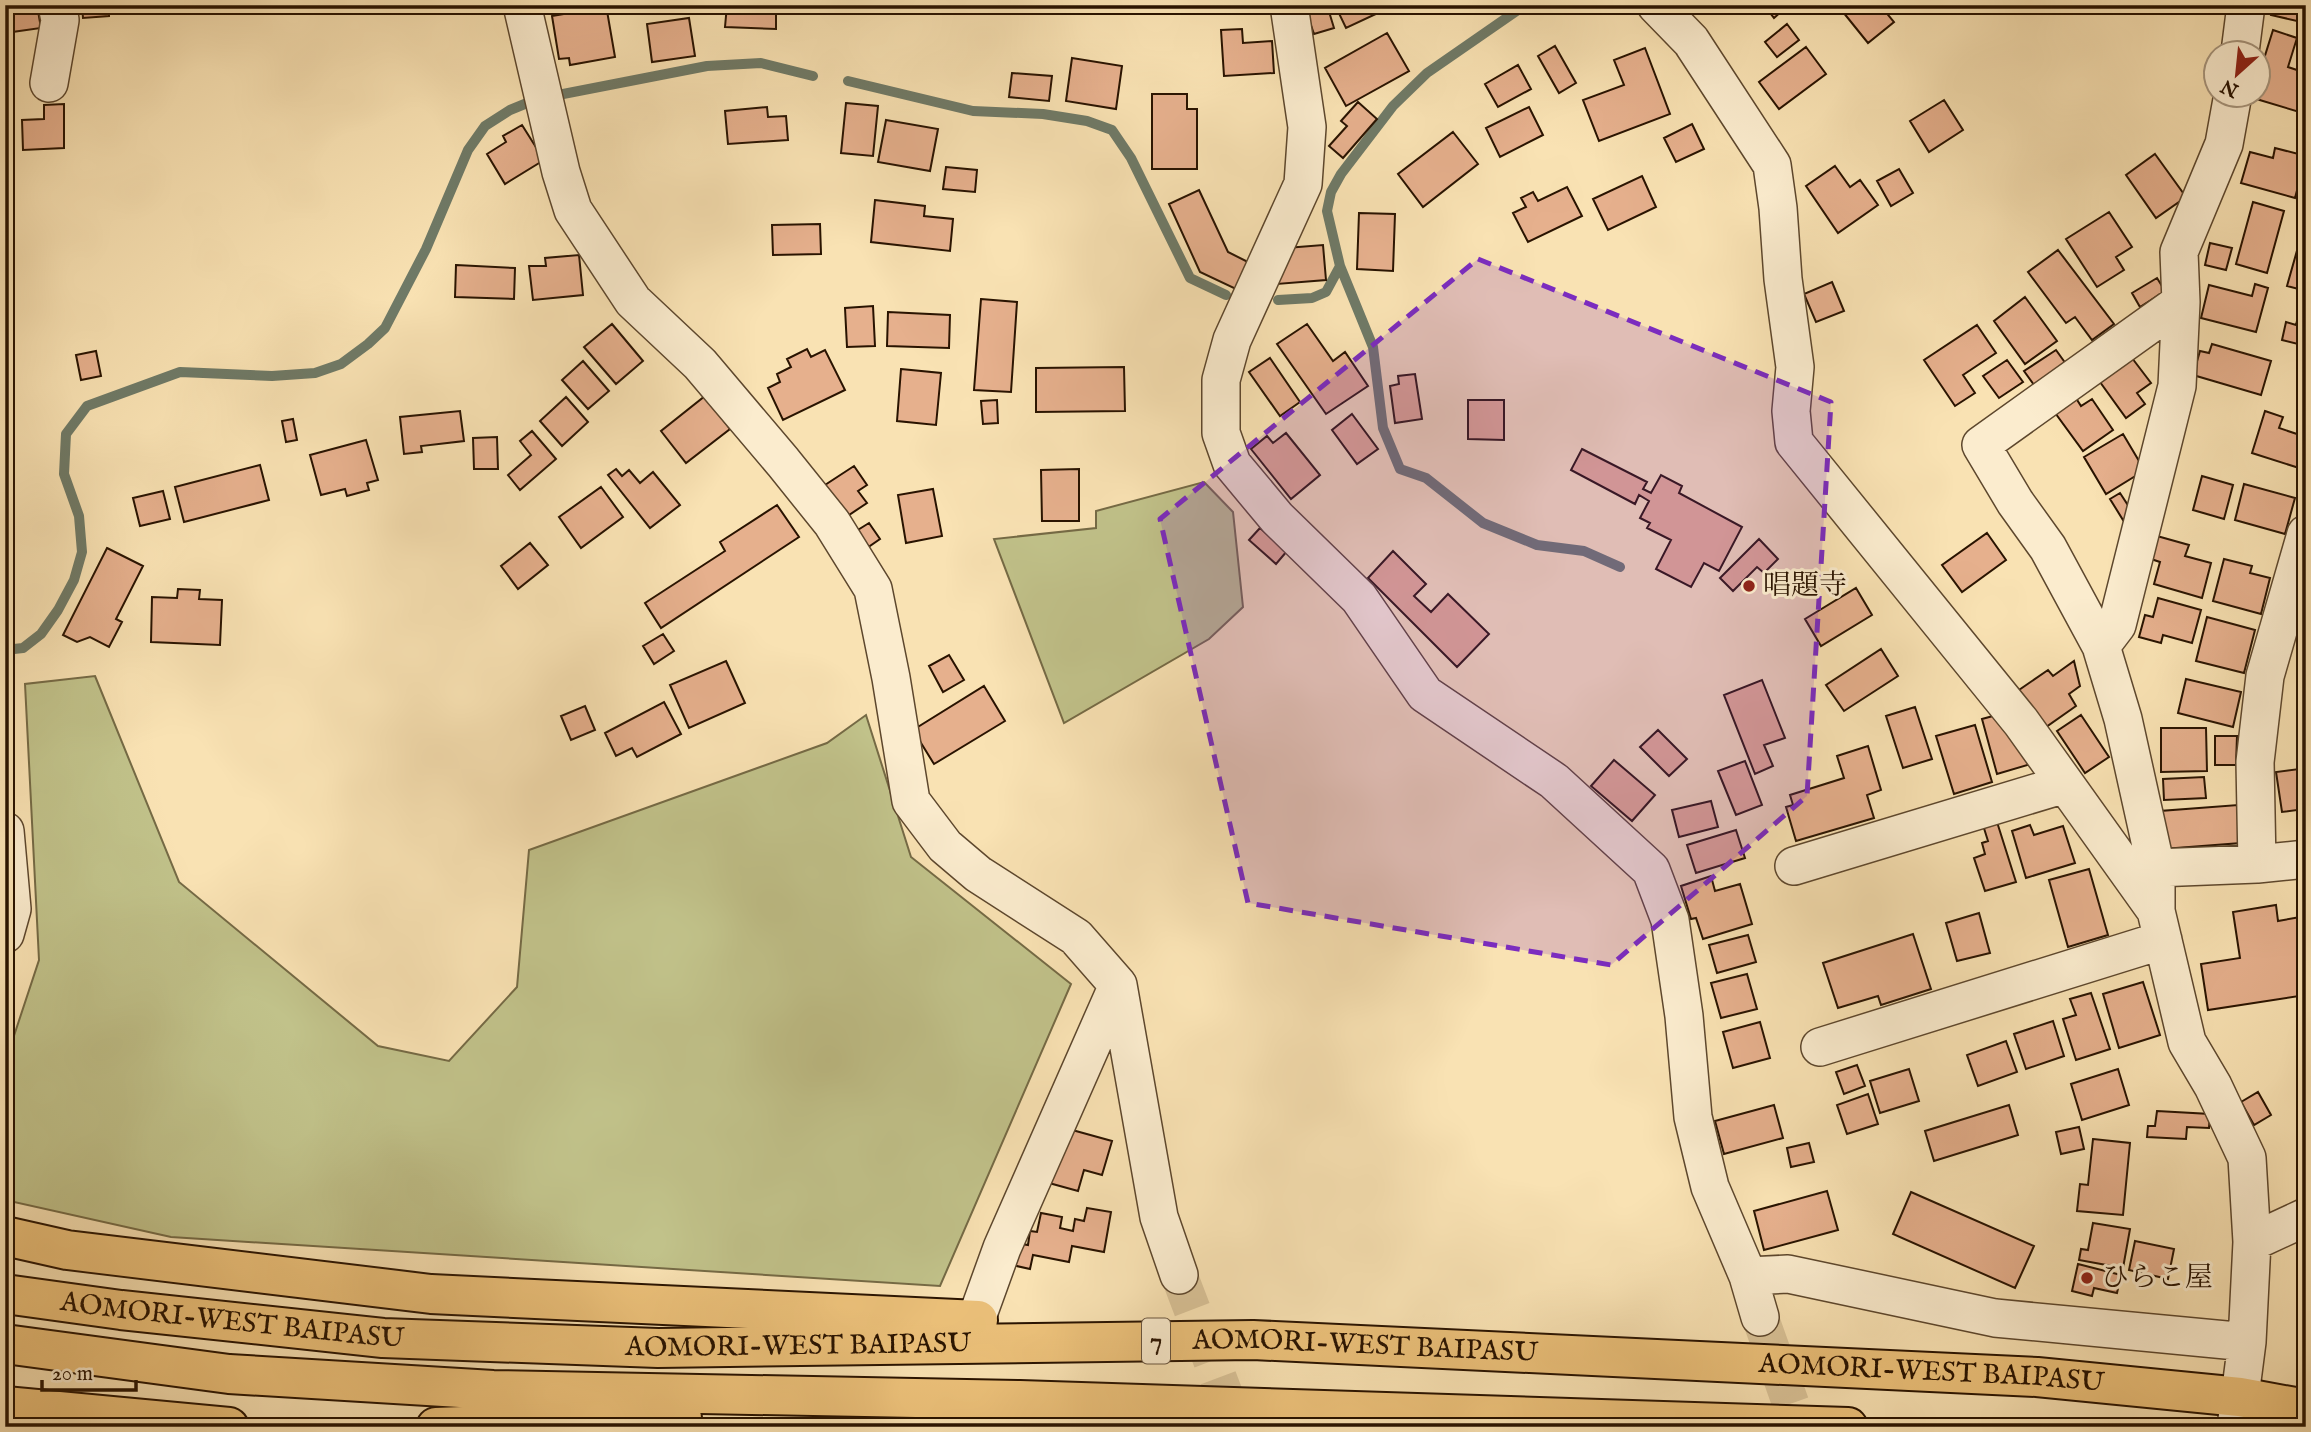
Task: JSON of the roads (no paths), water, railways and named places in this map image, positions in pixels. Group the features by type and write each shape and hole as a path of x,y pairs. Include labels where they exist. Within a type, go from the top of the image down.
{"highway":[{"path":"5,1236 67,1250 431,1294 976,1320 1253,1340"},
{"name":"AOMORI-WEST BAIPASU","path":"5,1294 121,1310 397,1338 658,1348 1253,1340 2038,1377 2238,1412 2306,1409"},
{"name":"AOMORI-WEST BAIPASU","path":"5,1344 229,1374 493,1390 1020,1400 1848,1427"},
{"path":"436,1427 754,1415 1020,1400"},
{"path":"5,1406 229,1427"}],"street":[{"path":"49,83 60,20 57,5"},
{"path":"522,5 561,172 573,210 633,301 700,364 783,462 832,523 873,589 911,801 945,845 961,860 978,874 1076,937 1118,985 1159,1217 1180,1275"},
{"path":"1289,5 1307,127 1303,184 1232,340 1221,380 1221,433 1228,454 1232,464 1277,518 1359,598 1425,694 1554,781 1651,870 1670,920 1684,1016 1693,1117 1710,1187 1748,1276 1760,1317"},
{"path":"1656,5 1691,41 1772,165 1795,367 1791,411 1794,442 2021,722 2160,926"},
{"path":"2241,38 2246,5"},
{"path":"2101,646 2117,625 2177,386 2179,252 2224,145 2231,108"},
{"path":"2180,302 1981,445 2015,502 2048,548 2101,646 2123,719 2156,869 2160,926 2187,1042 2213,1086 2247,1158 2252,1242 2247,1342 2238,1412"},
{"path":"2257,864 2255,762 2265,676 2306,534"},
{"path":"1794,866 2065,783"},
{"path":"5,831 12,909 5,934"},
{"path":"2156,869 2306,859"},
{"path":"1820,1048 2160,926"},
{"path":"976,1320 1002,1248 1118,985"},
{"path":"2252,1242 2306,1217"},
{"path":"1748,1276 1788,1274 1995,1318 2247,1342"}],"waterway":[{"path":"1525,5 1427,73 1393,106 1341,174 1331,192 1327,211 1340,266 1373,347 1383,428 1400,469 1426,478 1483,523 1537,545 1584,551 1620,567"},
{"path":"558,95 707,66 761,63 813,76"},
{"path":"848,81 973,111 1043,114 1087,121 1112,130 1131,158 1190,278 1226,295"},
{"path":"5,650 23,648 41,634 74,580 82,552 79,516 64,474 66,434 87,406 180,372 272,376 315,373 341,364 385,328 426,249 468,150 485,126 510,110 532,101"},
{"path":"1278,300 1312,298 1326,292 1340,266"}],"tunnel":[{"path":"1179,1275 1237,1427"},
{"path":"1760,1317 1799,1427"}],"place":[{"name":"唱題寺","path":"1749,586"},
{"name":"ひらこ屋","path":"2087,1278"}]}
